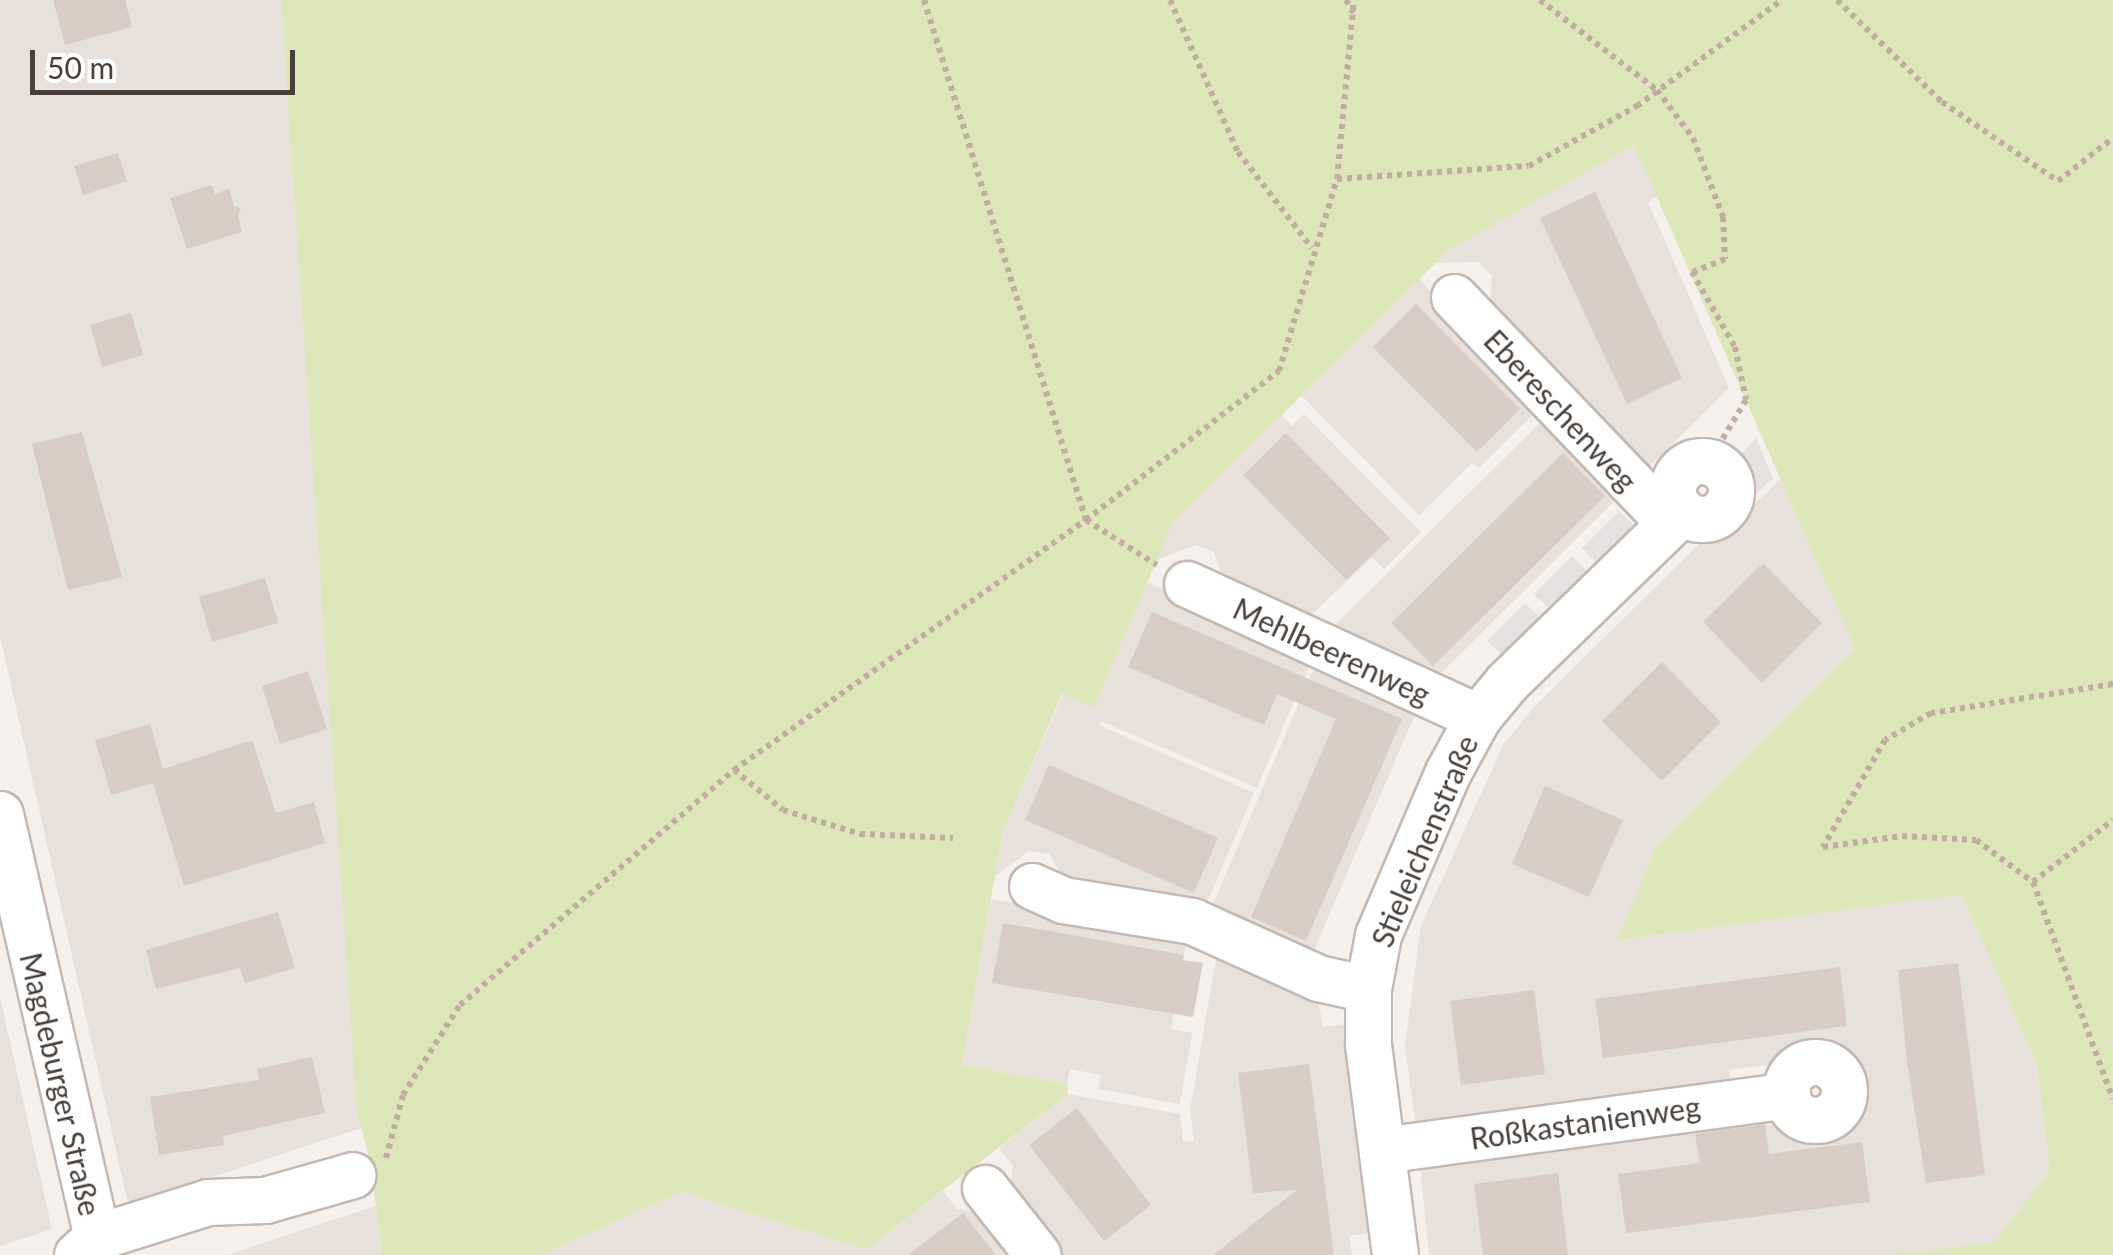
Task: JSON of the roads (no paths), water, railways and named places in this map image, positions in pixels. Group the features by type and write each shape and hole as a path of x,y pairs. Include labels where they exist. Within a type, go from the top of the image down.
{"street":[{"name":"Ebereschenweg","path":"1454,296 1676,517"},
{"path":"1676,517 1673,493 1678,473 1695,462 1716,464"},
{"name":"Stieleichenstraße","path":"1395,1255 1368,1043 1368,989 1378,936 1448,772 1478,718 1507,682 1676,517"},
{"name":"Mehlbeerenweg","path":"1187,584 1478,718"},
{"name":"Magdeburger Straße","path":"0,814 87,1246"},
{"path":"1032,886 1063,900 1192,922 1318,978 1368,989"},
{"name":"Roßkastanienweg","path":"1382,1150 1787,1095"},
{"path":"87,1246 208,1202 265,1200 354,1176"},
{"path":"985,1188 1038,1255"}]}
